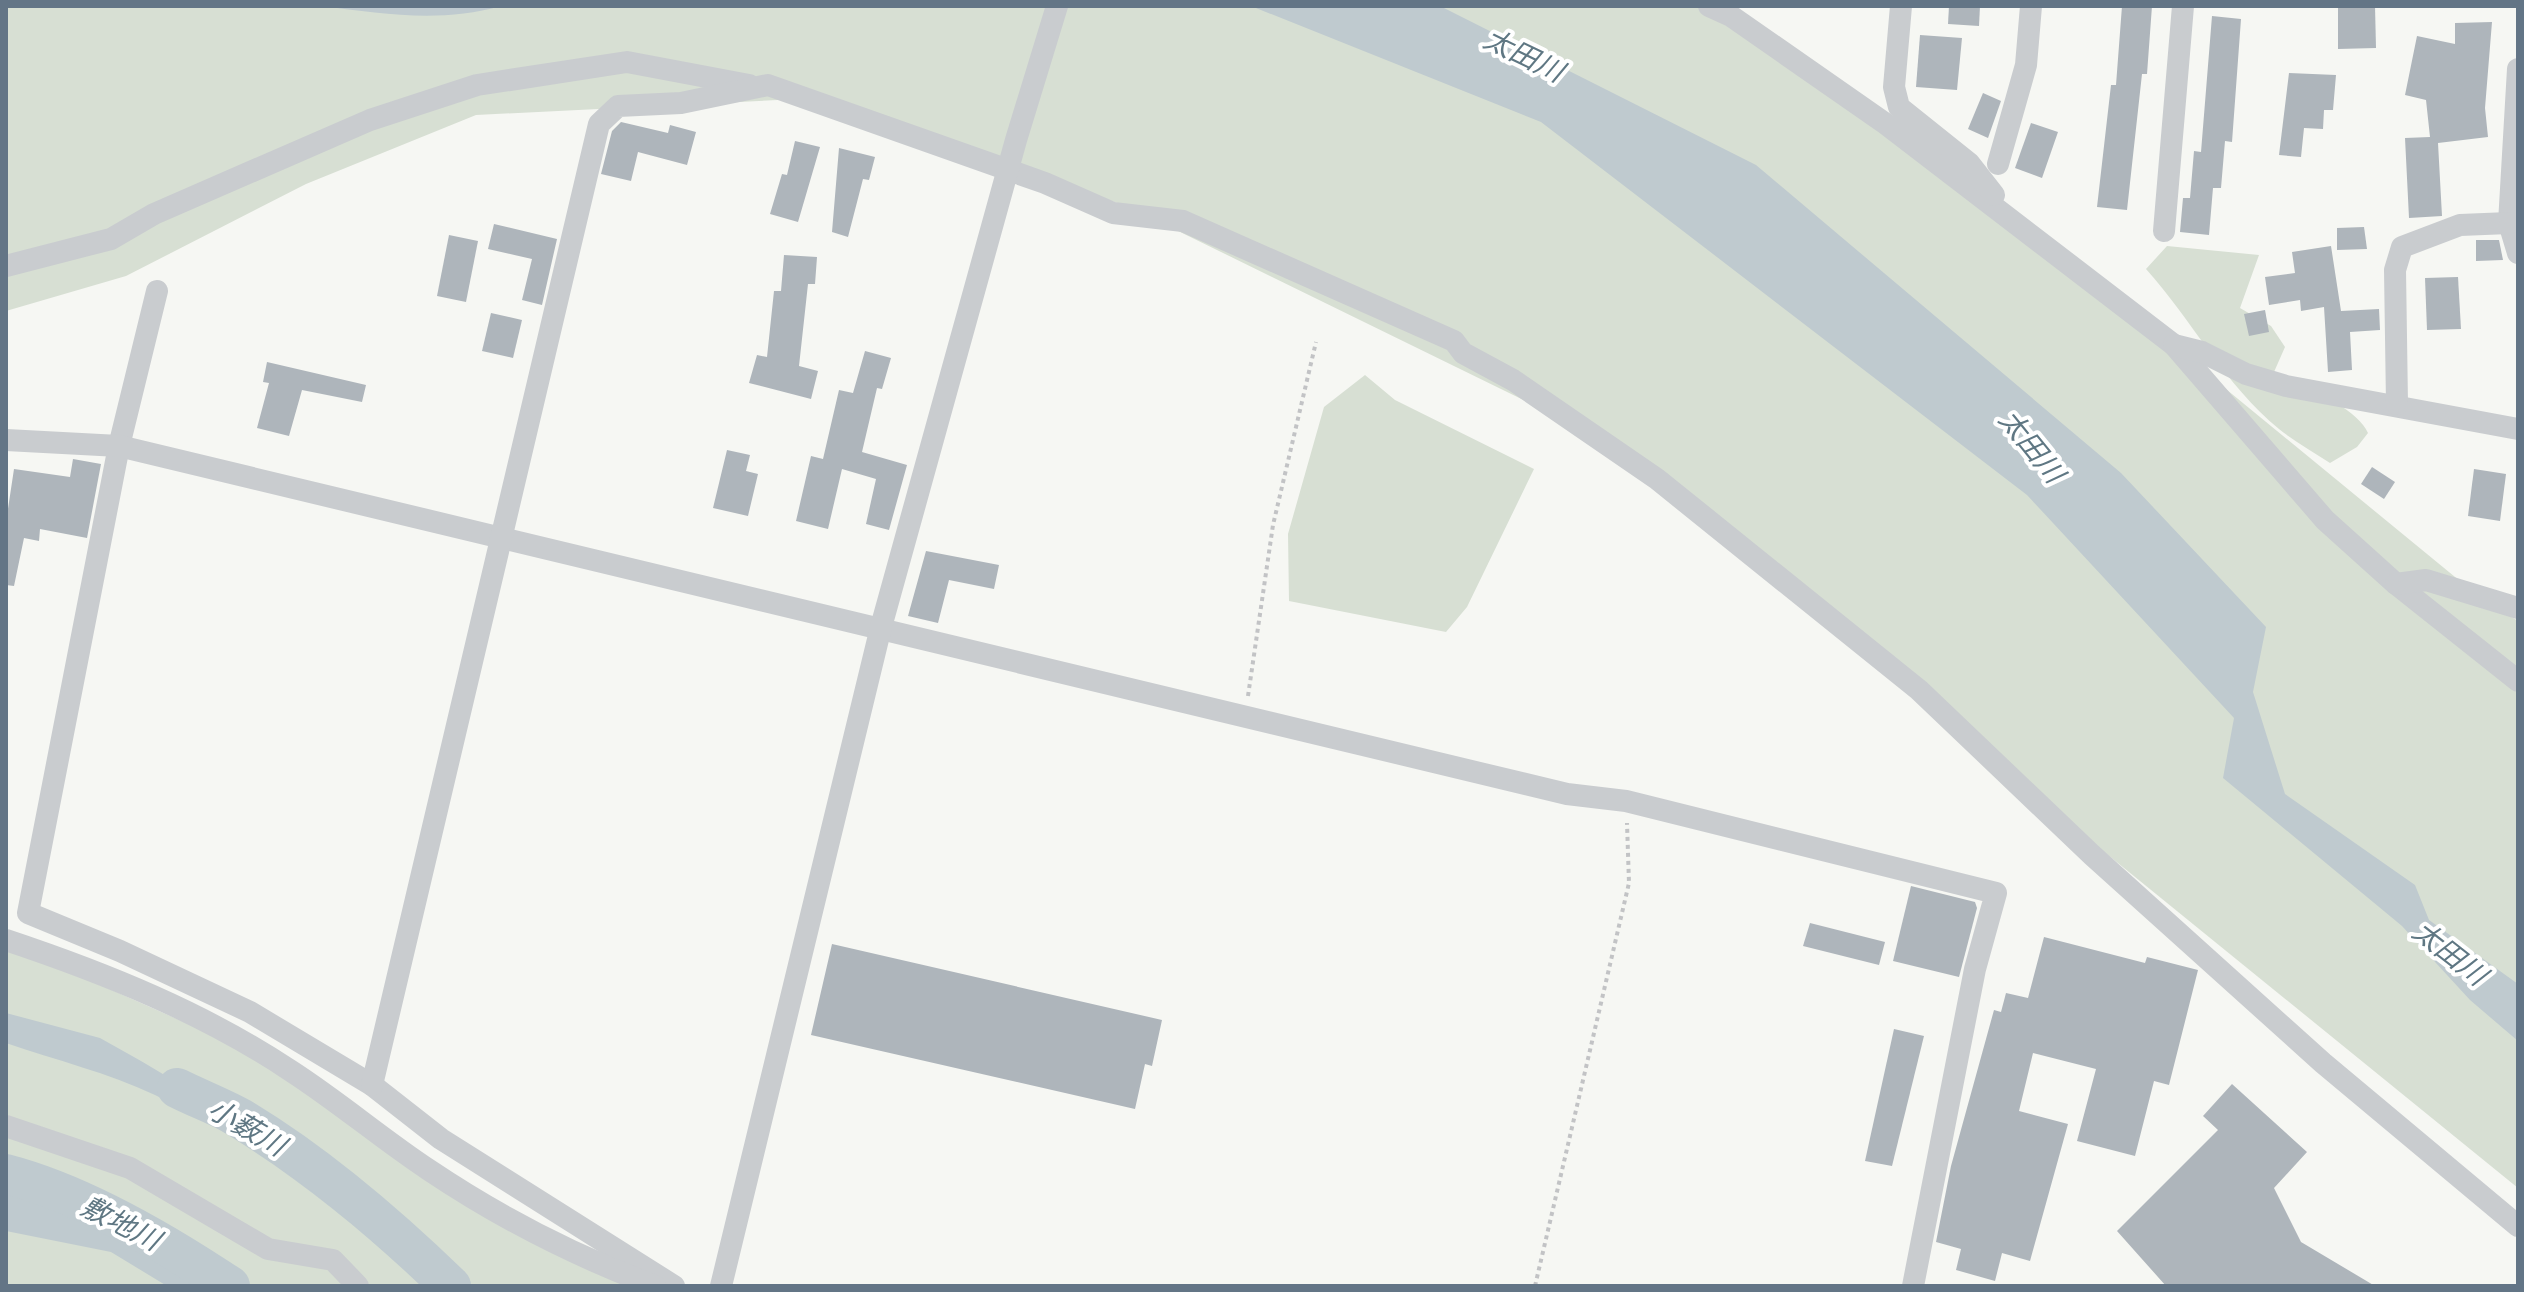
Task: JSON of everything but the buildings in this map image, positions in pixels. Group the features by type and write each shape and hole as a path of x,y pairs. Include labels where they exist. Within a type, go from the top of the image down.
{"street":[{"path":"721,1286 881,627 1016,140 1057,6"},
{"path":"1709,6 1731,16 1886,124 2174,345 2325,520 2396,584 2518,681"},
{"path":"1901,6 1894,87 1899,107 1969,163 2012,218"},
{"path":"1998,164 2026,65 2031,6"},
{"path":"2164,231 2183,6"},
{"path":"6,266 111,239 154,214 370,120 477,85 627,62 757,86"},
{"path":"2518,69 2509,223 2518,253"},
{"path":"372,1085 499,536 599,124 618,106 681,103 768,85 1045,183 1113,213 1183,221 1454,341 1463,353 1513,380 1645,471 1919,690 2092,855 2323,1063 2518,1226"},
{"path":"2397,404 2395,270 2402,247 2460,225 2509,223"},
{"path":"157,291 119,446 28,913 224,999 372,1085 441,1139 674,1286"},
{"path":"2174,345 2202,352 2246,374 2286,386 2397,404 2518,429"},
{"path":"6,440 119,446 1567,794 1626,801 1996,893 1975,969 1913,1286"},
{"path":"2396,584 2426,580 2518,608"},
{"path":"6,940 84,966 245,1043 291,1070 442,1178 593,1263 655,1286"},
{"path":"6,1126 130,1168 268,1249 333,1260 358,1286"}],"path":[{"path":"1245,716 1273,525 1316,342"},
{"path":"1535,1286 1629,883 1626,801"}],"shaded area":[{"path":"6,6 1694,6 1731,16 2115,298 2477,595 2518,621 2518,1188 1585,430 1127,206 798,99 476,115 306,184 126,276 6,311"},
{"path":"2167,246 2259,255 2240,308 2271,326 2285,347 2274,372 2327,397 2353,414 2362,424 2368,433 2357,447 2330,463 2285,434 2242,393 2146,269"},
{"path":"1365,375 1395,400 1534,469 1467,607 1446,632 1289,601 1288,534 1324,407"},
{"path":"6,943 285,1067 481,1201 674,1286 6,1286"}],"water":[{"path":"322,6 501,6 434,16"},
{"name":"太田川","path":"1251,6 1440,6 1756,165 2121,473 2266,627 2253,692 2285,794 2415,885 2429,920 2518,984 2518,1041 2470,1000 2402,926 2223,778 2234,718 2027,495 1541,122"},
{"path":"6,1013 100,1038 141,1061 225,1111 469,1286 421,1286 360,1231 295,1180 227,1134 155,1095 6,1043"},
{"path":"6,1175 62,1193 221,1270 240,1286 167,1286 111,1252 6,1231"}],"waterway":[{"name":"小薮川","path":"177,1088 228,1111 300,1157 378,1219 451,1286"},
{"name":"敷地川","path":"6,1174 64,1194 122,1221 230,1286"}]}
